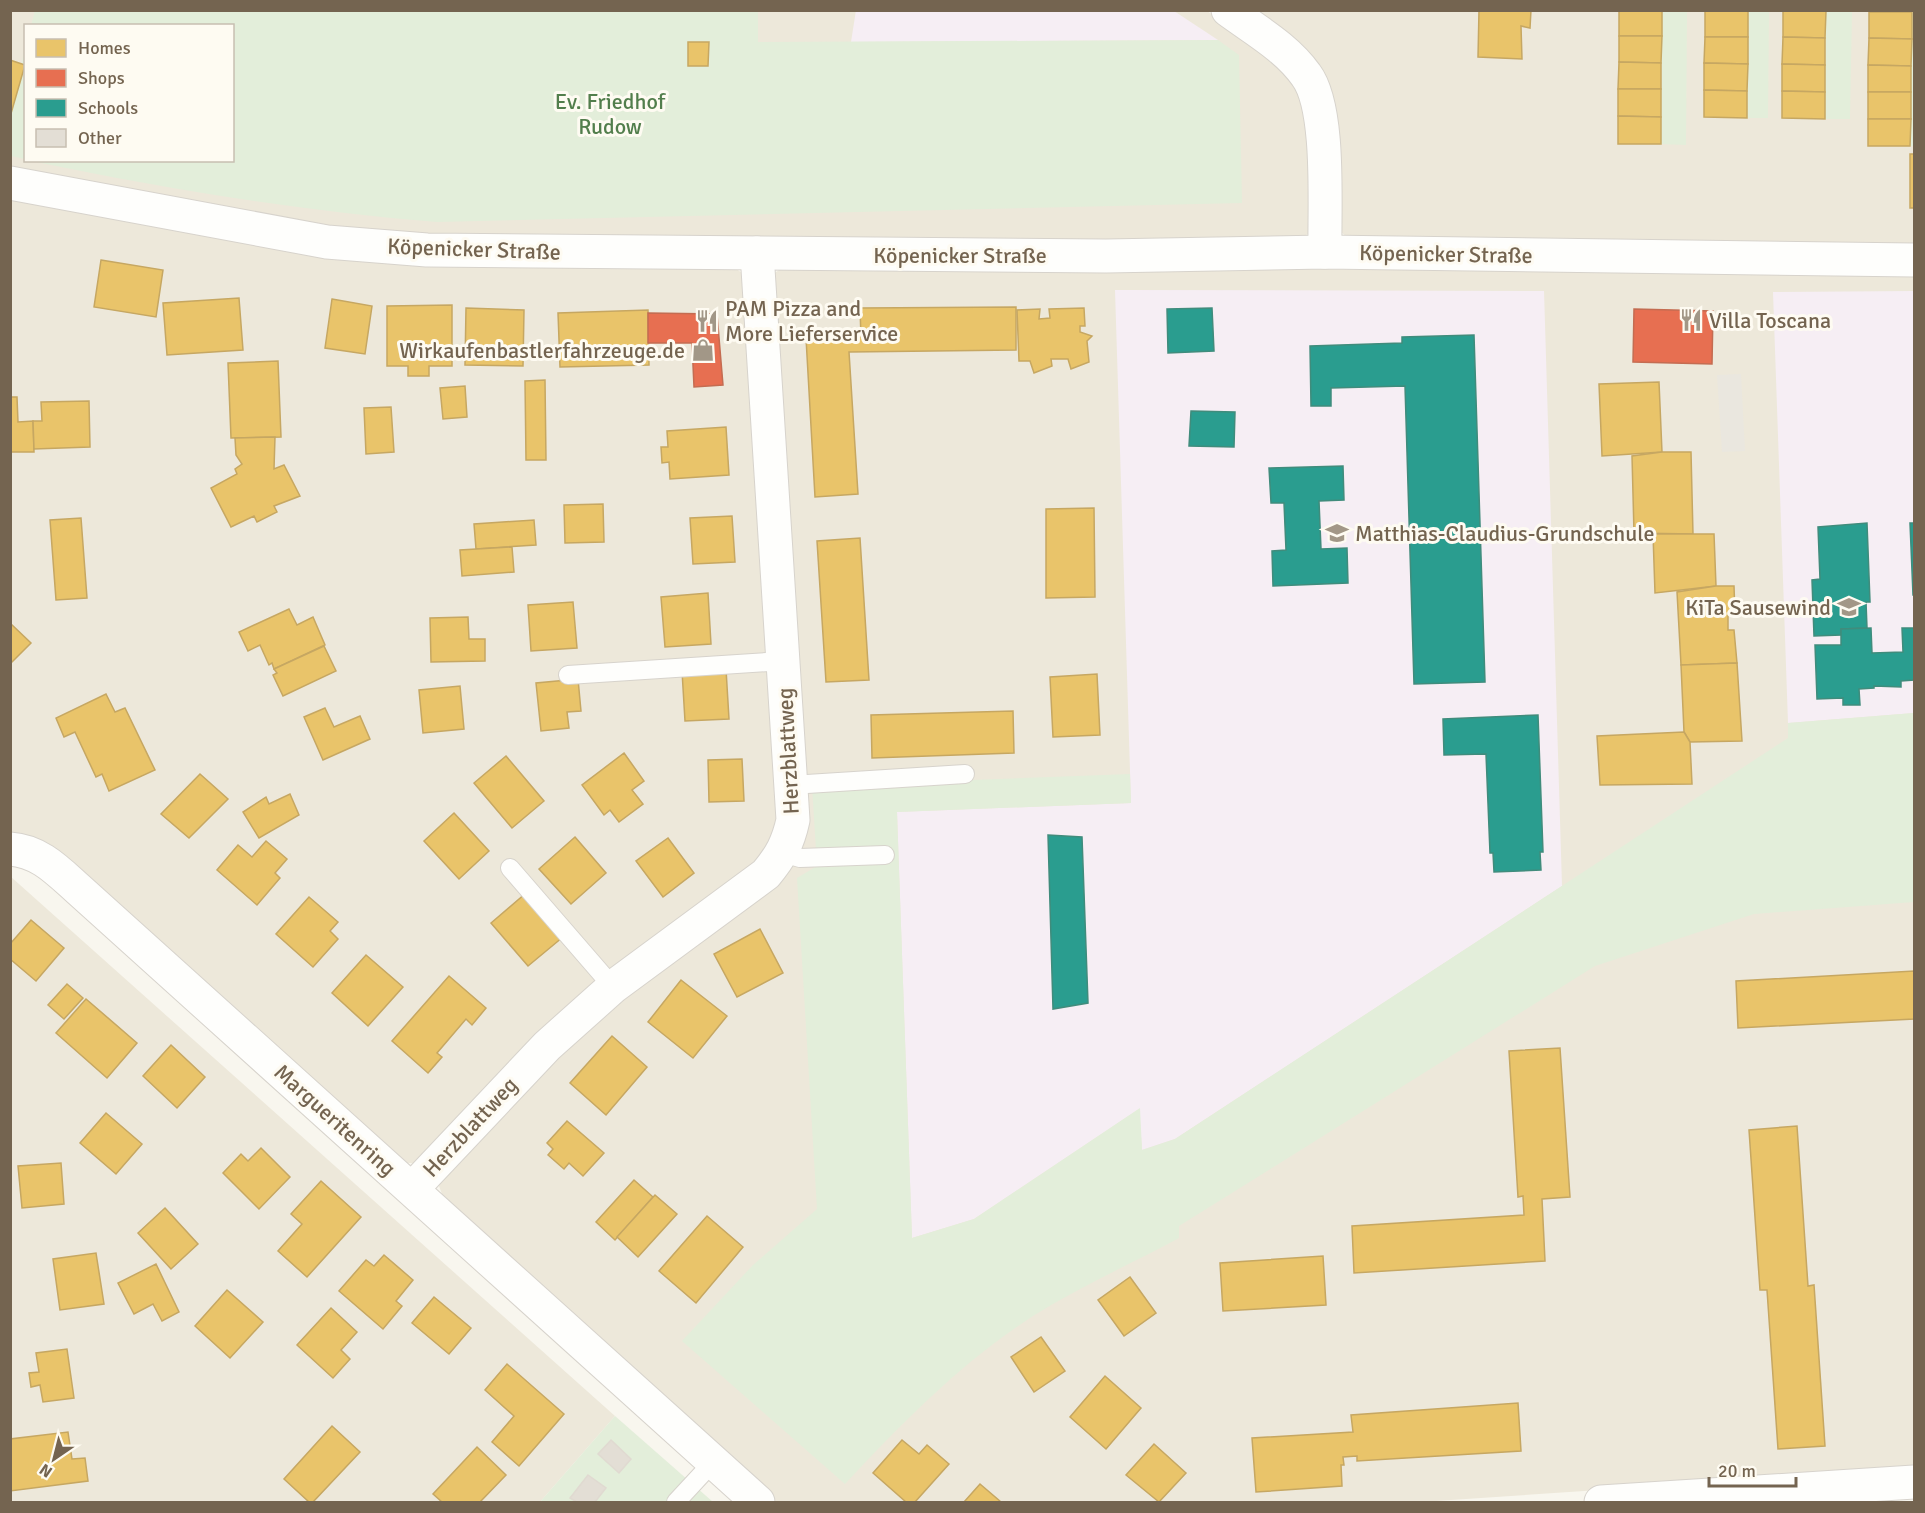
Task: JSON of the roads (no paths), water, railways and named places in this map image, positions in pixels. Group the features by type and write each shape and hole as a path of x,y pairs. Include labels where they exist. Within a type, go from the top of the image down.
{"street":[{"path":"1228,10 1289,55 1308,77 1322,125 1325,252"},
{"name":"Köpenicker Straße","path":"10,183 327,242 427,250 1106,256 1325,252 1914,260"},
{"name":"Herzblattweg","path":"412,1189 532,1061 612,987 766,874 783,853 793,820 758,253"},
{"name":"Margueritenring","path":"10,849 22,850 41,858 77,888 758,1503"},
{"path":"1601,1503 1914,1482"}],"lane":[{"path":"568,675 783,661"},
{"path":"790,784 965,774"},
{"path":"783,853 800,858 885,855"},
{"path":"510,868 612,987"},
{"path":"676,1503 714,1461"}],"place":[{"name":"Villa Toscana","path":"1691,320"},
{"name":"PAM Pizza and More Lieferservice","path":"707,321"},
{"name":"Wirkaufenbastlerfahrzeuge.de","path":"703,350"},
{"name":"Matthias-Claudius-Grundschule","path":"1337,533"},
{"name":"KiTa Sausewind","path":"1849,607"}],"park label":[{"name":"Ev. Friedhof Rudow","path":"610,114"}]}
